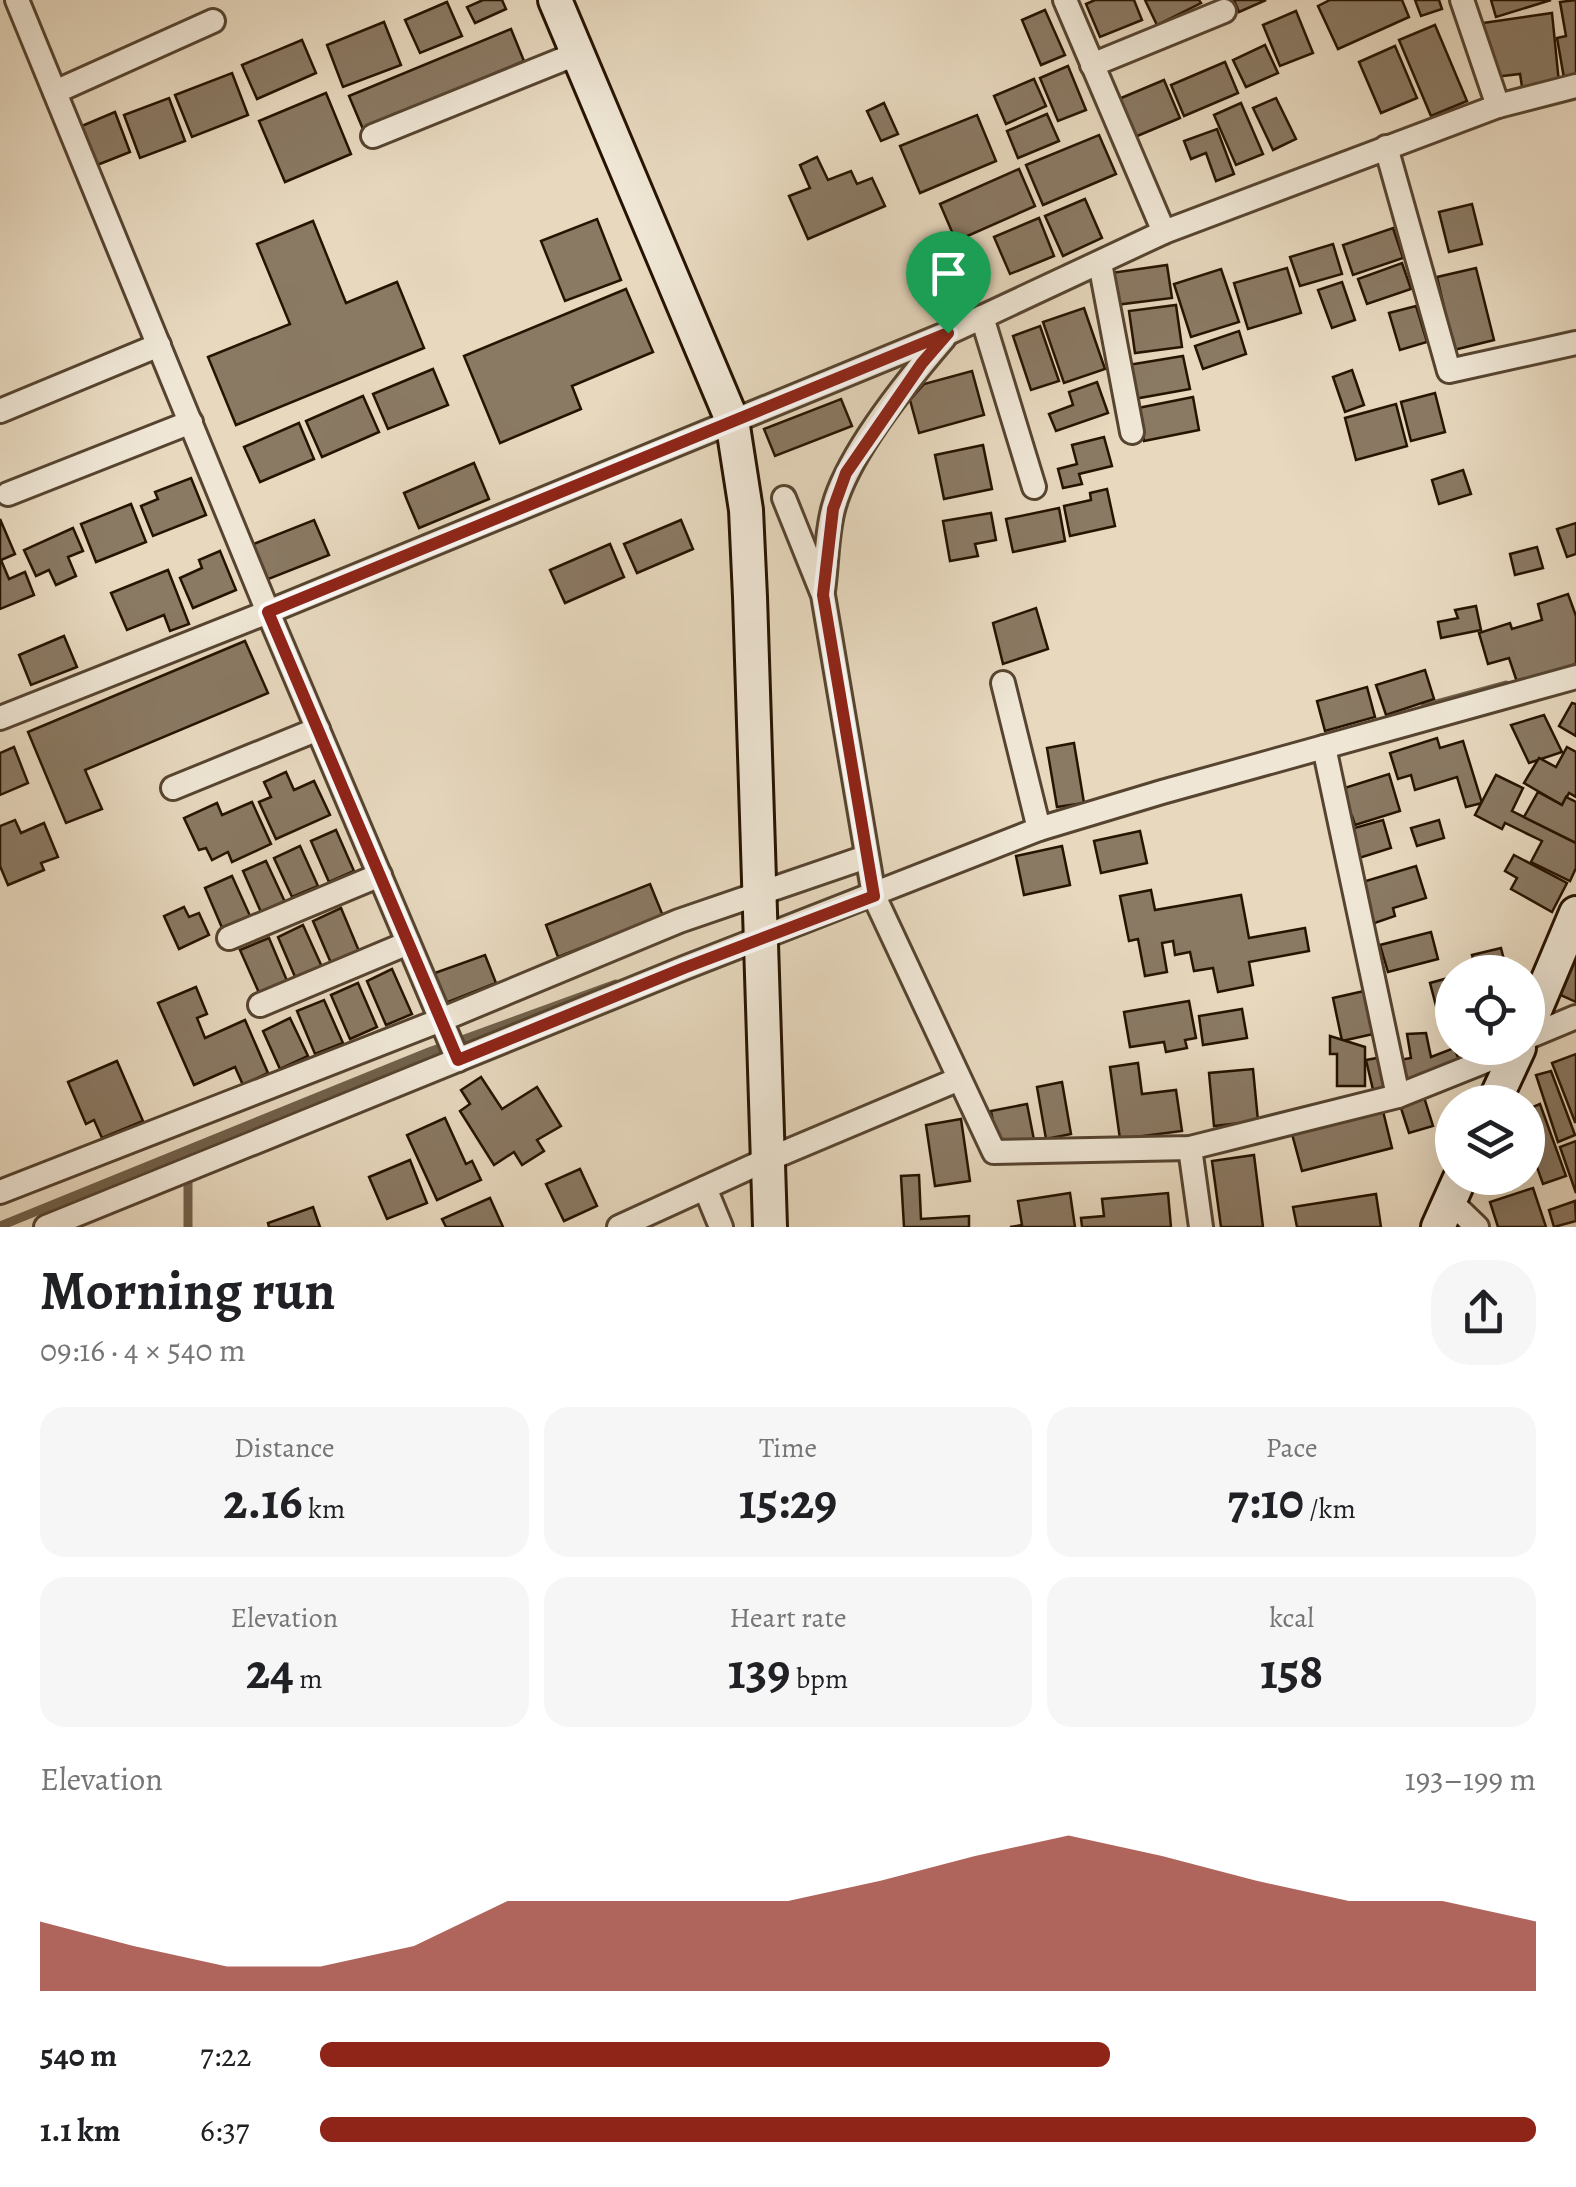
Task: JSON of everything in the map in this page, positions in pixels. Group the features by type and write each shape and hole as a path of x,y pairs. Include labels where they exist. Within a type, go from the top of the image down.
{"street":[{"path":"17,0 268,612 458,1060"},
{"path":"554,0 732,420 747,528 770,1227"},
{"path":"1065,0 1164,232"},
{"path":"1462,0 1498,106"},
{"path":"1092,65 1224,11"},
{"path":"55,92 213,22"},
{"path":"373,136 576,54"},
{"path":"0,718 948,333 1164,232 1498,106 1576,86"},
{"path":"1386,147 1449,371 1576,343"},
{"path":"1100,263 1132,432"},
{"path":"982,317 1034,486"},
{"path":"823,595 833,509 846,473 922,363 948,333"},
{"path":"0,411 160,345"},
{"path":"8,494 191,422"},
{"path":"784,498 823,595 874,896 994,1152 1190,1148 1398,1096 1476,1065"},
{"path":"46,1227 1039,830 1576,677"},
{"path":"1003,683 1039,830"},
{"path":"173,788 318,729"},
{"path":"1324,747 1398,1096"},
{"path":"0,1192 441,1020 679,921 866,858"},
{"path":"230,938 380,875"},
{"path":"1545,987 1576,913"},
{"path":"260,1005 408,943"},
{"path":"1545,1031 1576,1018"},
{"path":"619,1227 959,1078"},
{"path":"1190,1148 1201,1227"},
{"path":"704,1188 721,1227"},
{"path":"1450,1202 1477,1227"}],"building":[{"path":"483,0 502,0 506,9 475,23 467,7"},
{"path":"1095,0 1134,0 1142,20 1100,37 1086,4"},
{"path":"1145,0 1199,0 1201,3 1157,25"},
{"path":"1234,0 1266,0 1239,12"},
{"path":"1330,0 1402,0 1409,17 1338,49 1318,6"},
{"path":"1415,0 1439,0 1442,9 1421,16"},
{"path":"1491,0 1551,0 1496,17"},
{"path":"1576,0 1576,76 1564,78 1557,38 1566,36 1560,2"},
{"path":"447,2 462,36 420,53 405,20"},
{"path":"1045,10 1065,55 1041,65 1022,20"},
{"path":"1296,11 1313,53 1280,66 1263,25"},
{"path":"1552,13 1559,83 1522,87 1520,74 1495,77 1476,24"},
{"path":"384,22 401,65 343,87 327,45"},
{"path":"1435,25 1467,101 1431,116 1399,40"},
{"path":"511,29 524,61 363,129 349,96"},
{"path":"302,40 316,73 257,99 242,65"},
{"path":"1265,45 1278,73 1246,87 1233,60"},
{"path":"1395,46 1417,98 1381,113 1359,62"},
{"path":"1225,62 1238,93 1184,116 1171,85"},
{"path":"1068,66 1086,110 1058,121 1040,78"},
{"path":"232,73 248,115 192,137 175,95"},
{"path":"1034,79 1046,106 1006,124 994,96"},
{"path":"1164,80 1180,118 1130,139 1114,101"},
{"path":"326,93 351,154 285,182 259,121"},
{"path":"169,98 185,141 140,158 124,115"},
{"path":"1276,98 1296,139 1273,150 1253,108"},
{"path":"884,103 898,134 881,141 867,111"},
{"path":"1241,103 1263,154 1236,165 1214,115"},
{"path":"115,112 130,152 92,167 77,128"},
{"path":"1047,114 1059,141 1018,158 1007,131"},
{"path":"977,115 996,161 920,193 900,146"},
{"path":"1217,129 1234,174 1216,181 1206,153 1191,159 1184,141"},
{"path":"1099,135 1116,174 1043,205 1026,165"},
{"path":"817,157 828,180 851,171 857,184 872,178 885,206 808,239 789,196 810,188 800,165"},
{"path":"1019,169 1035,206 956,241 940,204"},
{"path":"1085,199 1102,238 1063,256 1045,216"},
{"path":"1472,204 1482,244 1449,252 1439,212"},
{"path":"1039,218 1054,256 1010,274 994,237"},
{"path":"597,219 621,280 565,301 541,241"},
{"path":"313,221 346,303 397,282 424,348 236,425 208,357 290,324 257,244"},
{"path":"1393,228 1403,258 1353,275 1343,245"},
{"path":"1333,244 1342,274 1300,286 1290,257"},
{"path":"1402,263 1411,289 1367,304 1358,279"},
{"path":"1167,265 1172,298 1115,305 1111,273"},
{"path":"1287,268 1301,313 1248,329 1234,283"},
{"path":"1476,268 1494,340 1454,350 1437,277"},
{"path":"1221,269 1239,322 1191,337 1174,284"},
{"path":"1342,282 1355,320 1332,328 1318,290"},
{"path":"626,289 653,352 572,386 581,409 500,443 464,356"},
{"path":"1176,305 1182,347 1135,353 1129,311"},
{"path":"1416,306 1427,342 1400,350 1389,313"},
{"path":"1084,308 1105,369 1064,383 1043,322"},
{"path":"1040,326 1059,381 1031,390 1013,336"},
{"path":"1239,331 1246,354 1203,369 1195,346"},
{"path":"1183,356 1190,389 1134,399 1128,365"},
{"path":"433,369 448,405 388,429 373,394"},
{"path":"1352,370 1364,405 1345,412 1333,377"},
{"path":"972,371 984,415 919,433 910,400 924,384"},
{"path":"1097,382 1108,413 1056,431 1049,414 1073,405 1069,392"},
{"path":"1435,393 1445,432 1411,441 1401,402"},
{"path":"363,396 379,432 322,457 306,421"},
{"path":"1193,397 1199,430 1144,441 1138,408"},
{"path":"841,399 852,426 775,456 764,429"},
{"path":"1396,404 1407,446 1356,460 1345,418"},
{"path":"299,423 314,459 260,482 244,447"},
{"path":"1104,437 1112,466 1079,474 1082,484 1063,488 1058,469 1077,464 1072,445"},
{"path":"983,445 992,489 944,499 935,455"},
{"path":"474,463 489,499 419,528 404,493"},
{"path":"1463,470 1471,494 1439,504 1432,480"},
{"path":"191,478 206,515 153,536 141,506 158,499 155,492"},
{"path":"1107,489 1115,526 1070,536 1064,506 1091,500 1090,493"},
{"path":"131,504 146,542 96,562 81,524"},
{"path":"1059,508 1065,541 1013,552 1006,519"},
{"path":"991,513 996,540 975,544 978,556 950,561 943,521"},
{"path":"0,519 15,554 1,560 9,579 25,572 34,595 0,609"},
{"path":"314,520 329,555 266,580 251,545"},
{"path":"681,520 693,549 637,573 624,544"},
{"path":"1576,523 1576,554 1567,557 1557,529"},
{"path":"73,528 83,551 68,557 76,576 56,585 49,570 36,576 24,550"},
{"path":"610,544 624,577 565,603 550,570"},
{"path":"1537,547 1543,568 1515,575 1510,554"},
{"path":"220,551 236,590 193,608 180,578 202,568 199,560"},
{"path":"168,570 189,624 170,631 164,615 127,630 111,593"},
{"path":"1568,594 1576,616 1576,664 1517,682 1509,658 1488,664 1479,633 1510,623 1512,629 1542,620 1538,604"},
{"path":"1476,606 1481,630 1441,638 1438,622 1458,618 1455,610"},
{"path":"1036,608 1048,649 1003,664 993,623"},
{"path":"64,636 77,667 31,685 19,655"},
{"path":"245,641 268,693 85,770 102,809 66,823 28,732"},
{"path":"1425,670 1434,699 1386,715 1376,685"},
{"path":"1367,687 1375,717 1325,731 1317,701"},
{"path":"1572,703 1576,704 1576,736 1559,726"},
{"path":"1544,715 1562,752 1529,763 1511,725"},
{"path":"1437,738 1440,748 1463,741 1482,803 1466,807 1457,777 1415,790 1411,775 1398,779 1390,753"},
{"path":"1074,743 1084,803 1057,807 1047,748"},
{"path":"14,747 28,783 0,795 0,753"},
{"path":"1567,747 1576,752 1576,797 1569,793 1562,805 1524,783 1539,758 1556,767"},
{"path":"286,772 294,790 314,781 330,815 276,839 259,802 271,797 264,782"},
{"path":"1389,774 1400,811 1355,825 1352,816 1346,817 1338,790"},
{"path":"1496,775 1523,788 1512,811 1576,843 1576,868 1570,881 1531,862 1542,841 1505,823 1502,829 1475,815"},
{"path":"1538,792 1562,805 1566,797 1576,802 1576,843 1524,817"},
{"path":"252,802 271,844 232,862 228,852 212,860 206,848 199,850 184,818 217,803 222,815"},
{"path":"15,820 21,833 44,823 58,857 41,863 44,870 8,885 0,866 0,826"},
{"path":"1383,820 1391,848 1356,859 1347,830"},
{"path":"1439,820 1444,838 1417,846 1411,828"},
{"path":"336,830 354,871 329,882 311,841"},
{"path":"1140,831 1147,863 1101,873 1094,841"},
{"path":"300,846 318,886 292,897 274,858"},
{"path":"1062,846 1070,885 1024,895 1016,856"},
{"path":"1514,855 1567,883 1552,912 1511,889 1517,878 1505,871"},
{"path":"266,861 285,902 261,912 243,871"},
{"path":"1416,866 1426,898 1393,908 1395,916 1372,924 1359,883"},
{"path":"232,876 251,918 223,930 205,888"},
{"path":"650,884 663,916 558,957 546,925"},
{"path":"1151,890 1155,910 1241,895 1249,938 1305,928 1309,951 1249,962 1253,985 1218,992 1213,968 1194,971 1190,952 1175,955 1173,941 1162,943 1167,972 1145,976 1138,939 1129,941 1120,896"},
{"path":"184,907 189,917 199,913 209,935 179,949 164,916"},
{"path":"341,908 359,951 331,963 313,921"},
{"path":"303,925 322,967 296,979 278,937"},
{"path":"1431,932 1437,955 1435,960 1388,972 1380,945"},
{"path":"269,938 288,983 260,995 240,950"},
{"path":"1576,940 1576,1002 1554,992"},
{"path":"1501,948 1503,955 1472,955"},
{"path":"485,955 496,983 443,1004 432,974"},
{"path":"392,969 412,1014 386,1025 367,981"},
{"path":"358,983 377,1027 350,1039 331,995"},
{"path":"196,987 207,1014 197,1018 205,1038 245,1020 268,1073 243,1085 235,1067 194,1085 158,1003"},
{"path":"1364,991 1373,1034 1342,1041 1333,998"},
{"path":"324,1000 343,1043 315,1054 297,1011"},
{"path":"1189,1001 1196,1038 1185,1040 1187,1048 1166,1052 1164,1042 1130,1047 1124,1012"},
{"path":"1242,1009 1247,1038 1203,1045 1199,1016"},
{"path":"290,1018 308,1056 280,1069 263,1031"},
{"path":"1426,1033 1435,1065 1458,1065 1406,1084 1399,1060 1411,1058 1407,1034"},
{"path":"1330,1036 1365,1047 1365,1086 1337,1086 1337,1054 1330,1054"},
{"path":"1576,1054 1576,1122 1575,1122 1552,1063"},
{"path":"1382,1057 1389,1091 1374,1094 1366,1060"},
{"path":"117,1061 143,1121 102,1138 94,1120 86,1124 68,1082"},
{"path":"1138,1063 1142,1094 1176,1090 1182,1131 1120,1139 1110,1067"},
{"path":"1253,1069 1258,1121 1214,1126 1209,1073"},
{"path":"1551,1071 1575,1135 1558,1142 1545,1102 1545,1085 1539,1085 1536,1075"},
{"path":"481,1077 502,1109 537,1087 561,1126 537,1140 544,1151 522,1165 514,1152 494,1165 460,1111 470,1104 461,1090"},
{"path":"1062,1082 1071,1134 1046,1139 1037,1087"},
{"path":"1424,1097 1433,1126 1409,1133 1400,1105"},
{"path":"1027,1104 1034,1140 998,1147 991,1111"},
{"path":"1383,1111 1392,1148 1302,1171 1292,1134"},
{"path":"445,1118 466,1164 472,1161 481,1180 437,1200 407,1135"},
{"path":"1545,1118 1566,1176 1545,1183"},
{"path":"961,1119 970,1181 935,1186 926,1125"},
{"path":"1576,1141 1576,1193 1560,1147"},
{"path":"1254,1155 1263,1227 1221,1227 1212,1161"},
{"path":"410,1160 427,1203 387,1219 369,1177"},
{"path":"580,1169 597,1206 564,1221 546,1184"},
{"path":"919,1175 921,1219 969,1216 969,1227 904,1227 901,1176"},
{"path":"1070,1193 1075,1227 1010,1227 1022,1225 1018,1201"},
{"path":"1168,1193 1171,1227 1082,1227 1081,1218 1104,1216 1102,1199"},
{"path":"1376,1194 1381,1227 1297,1227 1293,1207"},
{"path":"1512,1195 1535,1195 1546,1227 1498,1227 1490,1202"},
{"path":"490,1198 503,1227 446,1227 442,1219"},
{"path":"1575,1201 1576,1221 1554,1227 1549,1210"},
{"path":"313,1207 320,1227 269,1227 268,1223"}],"waterway":[{"path":"1425,707 1506,685"},
{"path":"0,1226 429,1052 616,984"},
{"path":"188,1172 188,1227"}],"route":[{"path":"948,333 922,363 846,473 833,509 823,595 874,896 458,1060 268,612 948,333"}]}
